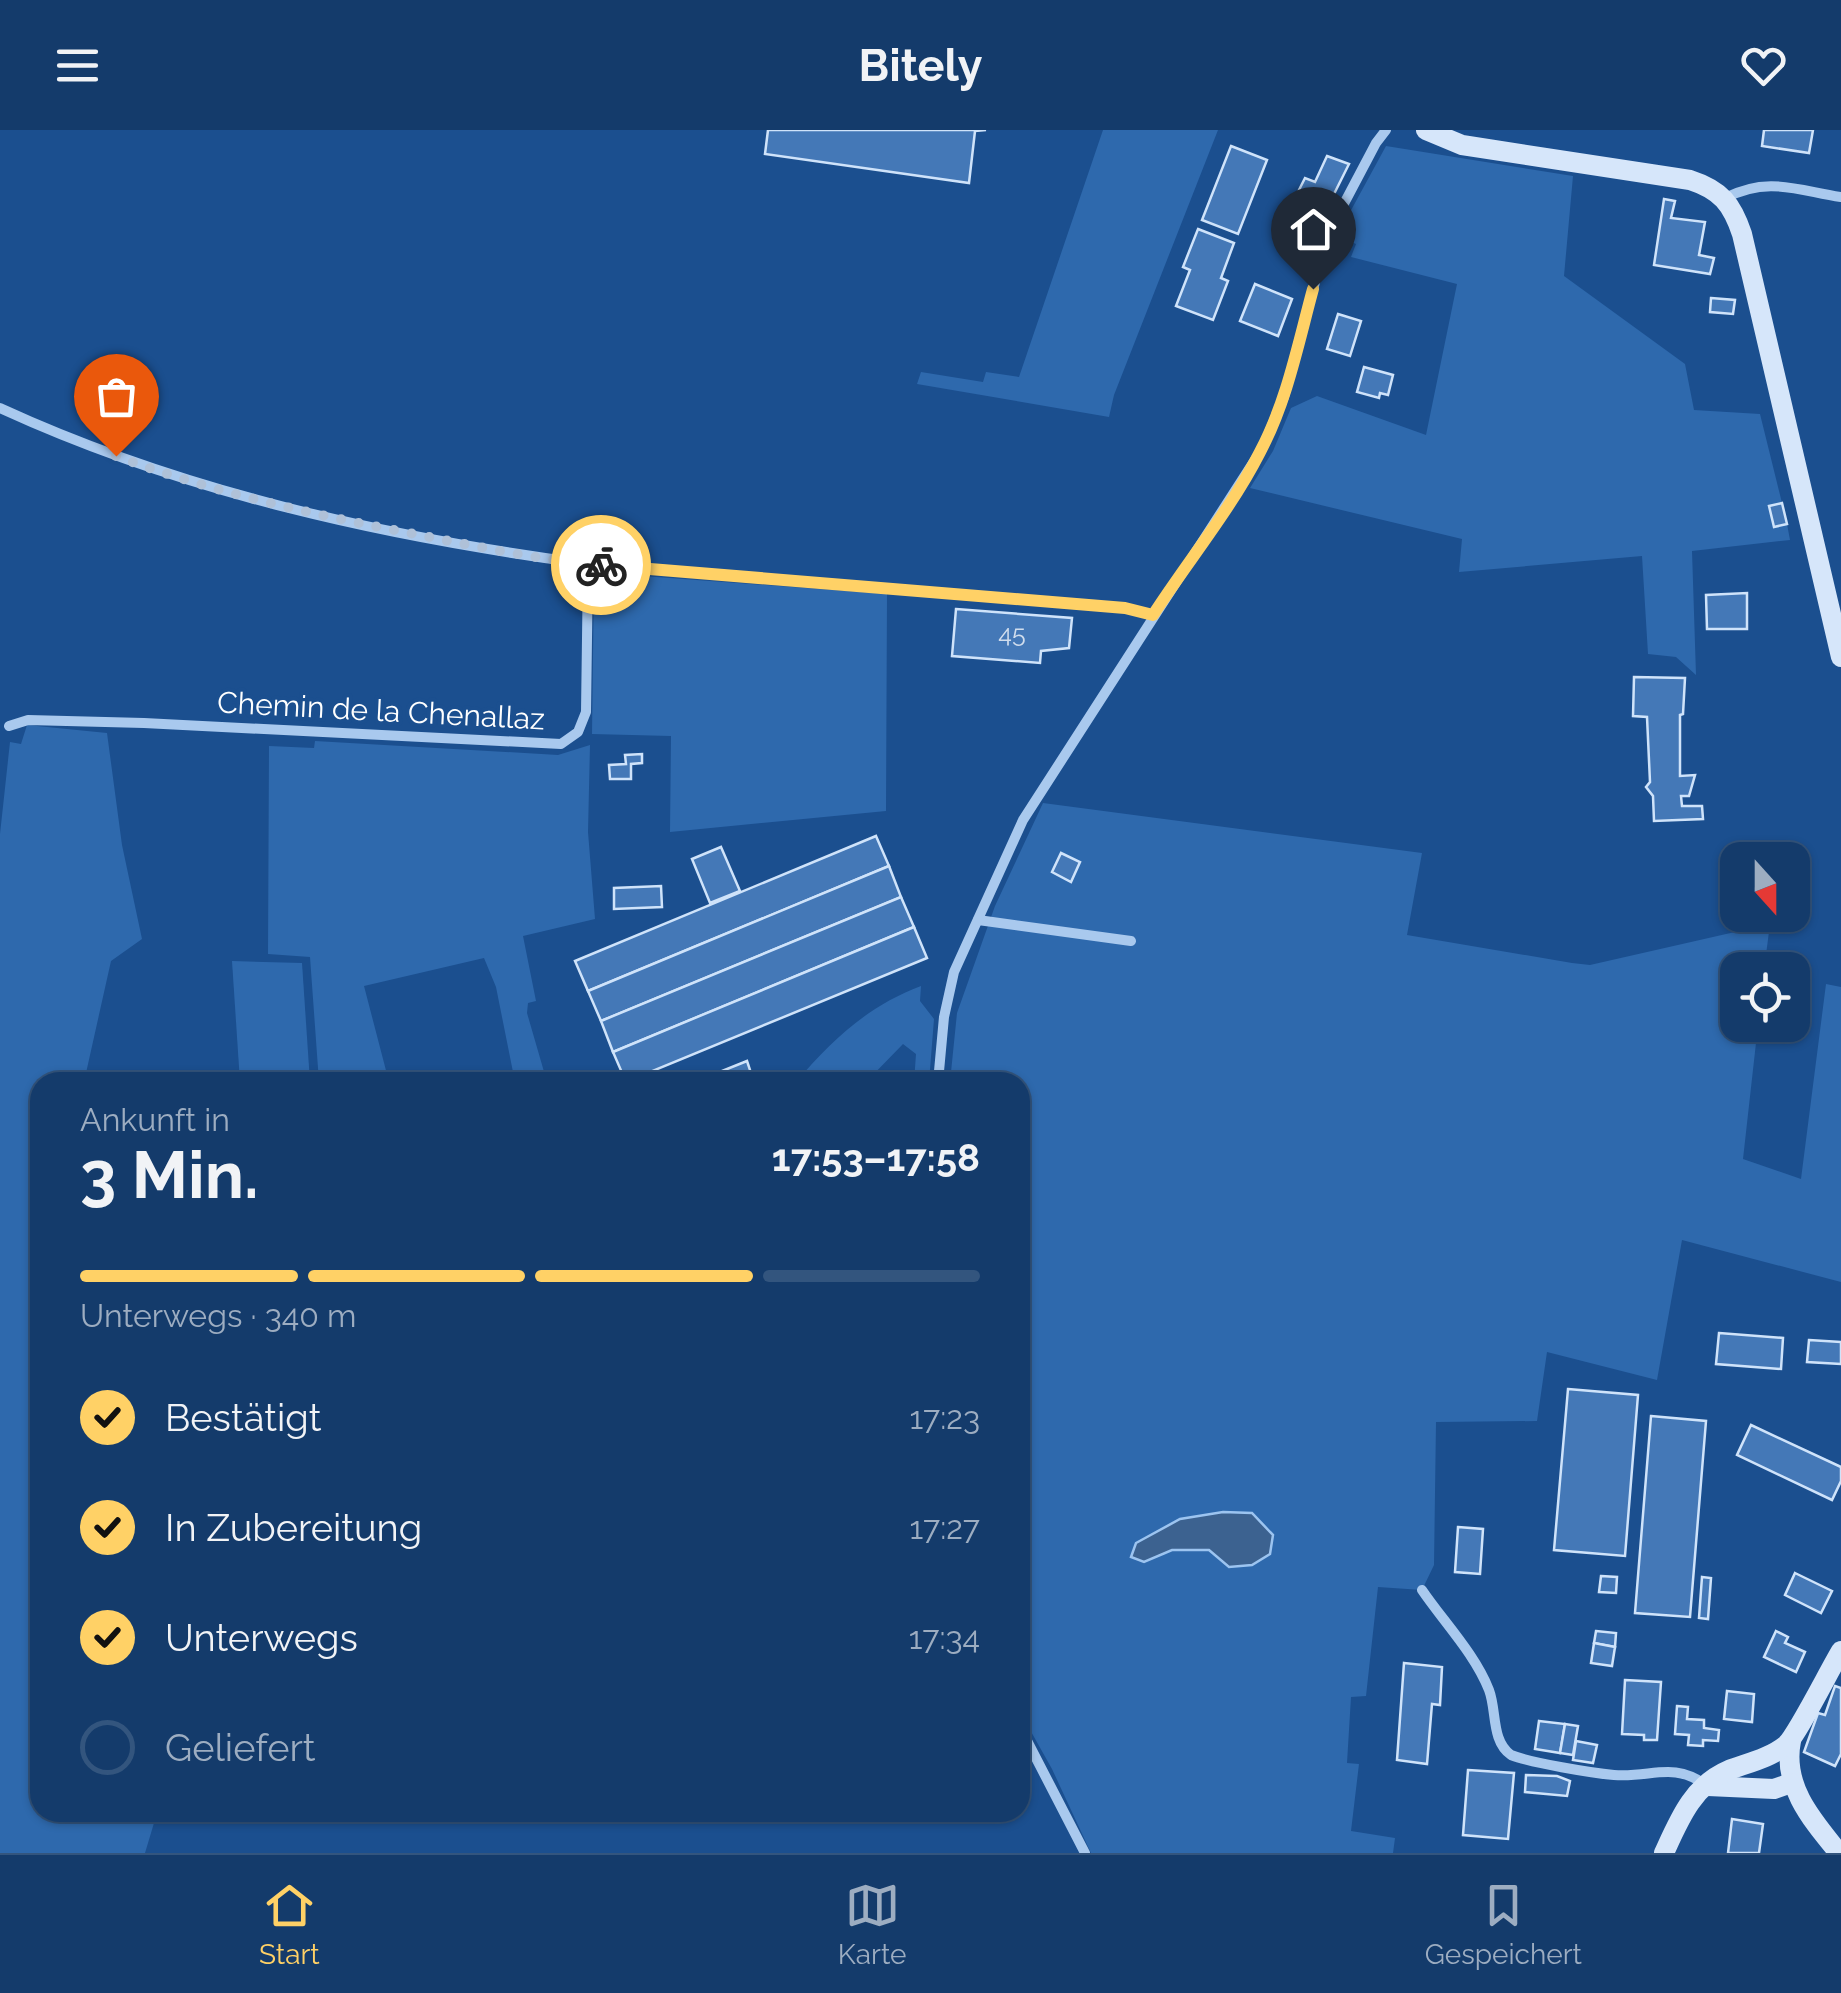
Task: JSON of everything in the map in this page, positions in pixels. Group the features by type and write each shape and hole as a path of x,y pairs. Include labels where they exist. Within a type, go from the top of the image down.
{"street":[{"path":"939,1072 944,1018 954,972 1023,820 1262,449 1284,397 1328,234 1386,130"},
{"path":"1426,130 1462,145 1690,180 1716,190 1724,198 1742,234 1841,656"},
{"path":"1724,198 1749,186 1767,185 1841,197"},
{"path":"0,408 116,456 220,491 387,529 588,564 1125,608 1153,615"},
{"name":"Chemin de la Chenallaz","path":"8,726 28,720 105,722 561,744 578,732 586,712 588,564"},
{"path":"978,920 1130,941"},
{"path":"1422,1590 1484,1679 1493,1703 1500,1746 1511,1756 1611,1775 1673,1770 1685,1772 1708,1786 1774,1789 1791,1783"},
{"path":"1839,1853 1791,1783 1788,1765 1790,1741 1841,1652"},
{"path":"1664,1853 1687,1806 1700,1790 1721,1774 1766,1756 1790,1741"},
{"path":"1030,1746 1085,1853"}],"shaded area":[{"path":"1103,130 1218,130 1114,395 1109,417 917,384 921,372 983,382 986,372 1019,377"},
{"path":"1386,146 1573,176 1564,276 1685,364 1694,410 1760,414 1782,503 1769,506 1774,526 1787,524 1790,540 1692,551 1696,675 1676,657 1648,654 1642,556 1459,572 1462,539 1250,488 1273,451 1291,408 1317,396 1426,435 1457,284 1351,257 1356,244 1337,236"},
{"path":"602,573 887,594 886,811 670,832 671,736 592,734 594,577"},
{"path":"27,725 107,733 122,845 142,939 111,961 86,1072 30,1072 30,1822 154,1822 145,1853 0,1853 0,834 10,742 21,744"},
{"path":"315,741 558,755 590,745 588,832 595,919 523,936 536,1001 528,1003 527,1013 544,1072 513,1072 496,987 484,958 364,986 386,1072 318,1072 310,957 268,954 269,746 314,748"},
{"path":"1043,803 1422,853 1407,935 1590,965 1735,932 1769,932 1766,952 1720,952 1720,1042 1756,1042 1743,1159 1801,1179 1826,984 1841,987 1841,1282 1682,1240 1657,1380 1547,1352 1537,1421 1436,1422 1434,1565 1422,1590 1378,1587 1366,1696 1351,1697 1347,1763 1359,1764 1351,1831 1395,1838 1393,1853 1091,1853 1030,1730 1030,1072 951,1072 957,1013 995,906","holes":["1223,1512 1229,1567 1209,1550 1172,1550 1136,1543 1180,1519"]},
{"path":"232,961 302,963 309,1072 239,1072"},
{"path":"921,986 920,1001 934,1019 930,1072 915,1072 916,1054 903,1044 876,1072 805,1072 852,1025"},
{"path":"1223,1512 1252,1513 1273,1535 1270,1554 1252,1565 1229,1567 1209,1550 1172,1550 1144,1562 1131,1557 1136,1543 1180,1519"}],"building":[{"path":"768,130 986,130 975,131 969,183 765,154"},
{"path":"1764,130 1813,130 1809,153 1762,146"},
{"path":"1231,146 1267,160 1238,234 1202,220"},
{"path":"1327,156 1349,164 1325,212 1296,196 1305,178 1315,182"},
{"path":"1664,199 1675,201 1671,218 1705,222 1699,255 1714,258 1710,274 1654,265"},
{"path":"1198,229 1234,243 1221,278 1228,281 1213,320 1176,306 1190,270 1183,267"},
{"path":"1255,284 1292,299 1278,336 1240,321"},
{"path":"1711,298 1735,300 1733,314 1710,312"},
{"path":"1338,314 1361,321 1350,356 1327,349"},
{"path":"1364,367 1393,375 1388,395 1380,393 1379,398 1357,392"},
{"path":"1782,503 1787,524 1774,527 1769,506"},
{"path":"1747,593 1747,629 1707,629 1706,595"},
{"path":"956,609 1072,618 1069,648 1041,651 1040,663 952,656"},
{"path":"1634,677 1685,678 1680,715 1680,776 1695,775 1689,796 1681,796 1682,806 1702,806 1703,819 1654,821 1653,796 1646,787 1650,782 1647,717 1633,716"},
{"path":"642,754 642,763 631,764 631,779 610,779 609,765 626,764 625,755"},
{"path":"876,836 889,866 588,991 575,961"},
{"path":"721,847 740,891 710,903 692,859"},
{"path":"1061,853 1080,862 1071,882 1052,872"},
{"path":"889,866 901,897 601,1021 588,991"},
{"path":"661,886 662,907 614,909 614,888"},
{"path":"901,897 914,927 613,1052 601,1021"},
{"path":"914,927 927,958 650,1072 622,1072 613,1052"},
{"path":"747,1061 751,1072 722,1072"},
{"path":"1719,1333 1783,1338 1781,1369 1716,1364"},
{"path":"1809,1340 1841,1342 1841,1364 1807,1362"},
{"path":"1568,1389 1638,1395 1625,1556 1554,1550"},
{"path":"1651,1416 1706,1421 1690,1617 1635,1613"},
{"path":"1751,1425 1841,1467 1841,1481 1832,1500 1737,1455"},
{"path":"1458,1527 1483,1529 1480,1574 1455,1572"},
{"path":"1795,1573 1832,1591 1821,1613 1785,1595"},
{"path":"1601,1576 1617,1577 1616,1593 1599,1592"},
{"path":"1702,1577 1711,1578 1708,1619 1699,1618"},
{"path":"1596,1631 1616,1633 1615,1647 1594,1643"},
{"path":"1776,1631 1788,1637 1785,1643 1805,1652 1796,1672 1764,1657"},
{"path":"1594,1643 1615,1647 1612,1666 1591,1663"},
{"path":"1404,1663 1442,1667 1440,1705 1432,1704 1427,1764 1397,1760"},
{"path":"1625,1680 1661,1682 1657,1740 1622,1734"},
{"path":"1835,1686 1841,1688 1841,1754 1835,1766 1804,1752 1818,1713 1825,1715"},
{"path":"1727,1691 1754,1694 1752,1722 1724,1719"},
{"path":"1677,1706 1688,1707 1687,1719 1704,1720 1704,1728 1719,1730 1718,1741 1688,1745 1689,1735 1675,1734"},
{"path":"1539,1721 1565,1724 1560,1753 1535,1749"},
{"path":"1565,1724 1578,1726 1573,1755 1560,1753"},
{"path":"1576,1741 1597,1745 1593,1763 1573,1760"},
{"path":"1468,1770 1514,1773 1508,1839 1463,1835"},
{"path":"1526,1775 1557,1776 1570,1781 1567,1796 1525,1792"},
{"path":"1732,1819 1763,1824 1759,1853 1728,1853"}],"way so far":[{"path":"116,456 220,491 318,515 535,557 601,565"}],"route":[{"path":"601,565 1125,608 1153,615 1262,449 1284,397 1313,289"}]}
